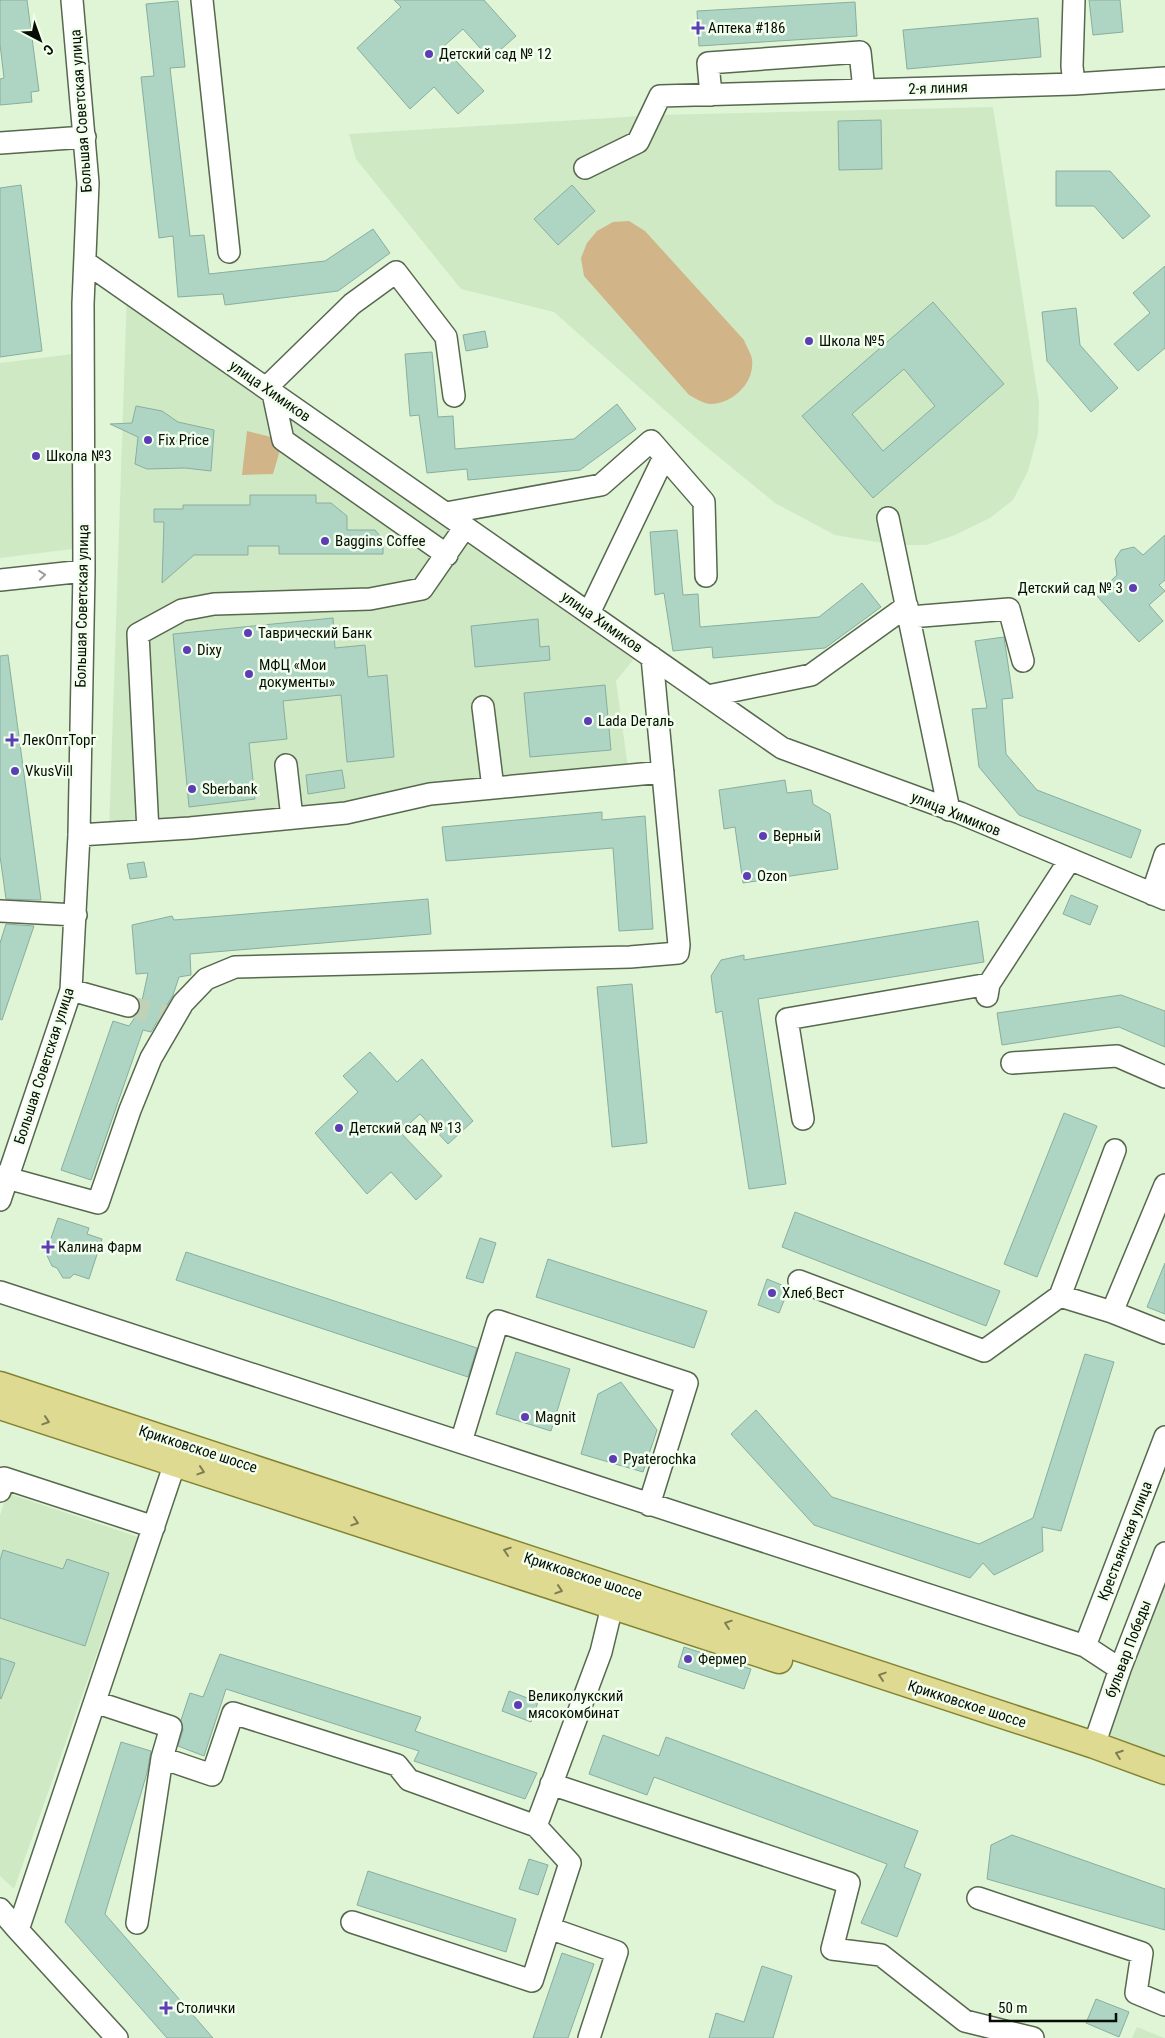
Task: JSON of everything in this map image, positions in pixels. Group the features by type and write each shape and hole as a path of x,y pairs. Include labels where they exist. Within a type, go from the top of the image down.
{"main road":[{"name":"Крикковское шоссе","path":"0,1385 178,1453 614,1597 1094,1745 1165,1770"},
{"path":"0,1406 178,1453"},
{"path":"614,1597 853,1684 1165,1789"}],"street":[{"name":"Большая Советская улица","path":"0,1200 4,1177 71,990 76,915 84,571 85,262 88,183 72,0"},
{"path":"202,0 229,252"},
{"path":"1074,0 1072,66 1074,84"},
{"path":"711,95 708,63 860,52 864,90"},
{"name":"2-я линия","path":"585,168 638,142 660,96 1074,84 1165,78"},
{"path":"0,142 85,137"},
{"name":"улица Химиков","path":"85,262 782,748 949,810 1069,861 1159,896"},
{"path":"447,555 283,440 269,391 352,304 396,272 446,337 454,396"},
{"path":"446,513 601,485 651,441 704,502 706,576"},
{"path":"589,613 664,456"},
{"path":"888,518 949,810"},
{"path":"148,831 138,634 182,610 214,604 370,599 422,589 465,527"},
{"path":"0,580 84,571"},
{"path":"708,696 811,675 909,612 1009,609 1023,661"},
{"path":"4,1177 98,1203 130,1110 151,1058 166,1032 183,1003 206,979 235,968 630,957 674,955 678,953 679,945 652,657"},
{"path":"483,707 493,788"},
{"path":"286,765 292,818"},
{"path":"79,835 148,831 346,813 430,794 663,772"},
{"path":"1159,896 1165,856"},
{"path":"803,1119 787,1019 988,990 1069,861"},
{"path":"0,910 76,915"},
{"path":"71,990 128,1006"},
{"path":"1012,1063 1117,1056 1165,1077"},
{"path":"799,1281 984,1351 1060,1296 1115,1150"},
{"path":"1112,1312 1165,1184"},
{"path":"0,1292 1085,1646 1120,1669"},
{"path":"1060,1296 1112,1312 1165,1333"},
{"path":"461,1442 498,1321 687,1383 649,1505"},
{"name":"Крестьянская улица","path":"1085,1646 1165,1437"},
{"path":"18,1930 178,1453"},
{"path":"0,1490 4,1478 154,1526"},
{"name":"бульвар Победы","path":"1094,1745 1120,1669 1165,1553"},
{"path":"536,1826 601,1652 614,1597"},
{"path":"95,1702 171,1727 162,1758 137,1923"},
{"path":"162,1758 212,1775 233,1712 397,1765 410,1780 536,1826 570,1863 532,1981 352,1922"},
{"path":"551,1784 849,1883 832,1948 881,1955 965,2021 1033,2038"},
{"path":"978,1898 1142,1953 1136,1992 1165,2005"},
{"path":"0,1909 117,2038"},
{"path":"549,1928 617,1952 589,2038"}],"shaded area":[{"name":"Школа №5","path":"993,107 1039,403 1038,434 1028,471 1013,500 990,518 955,535 926,545 894,545 835,535 775,503 703,444 554,312 461,289 356,159 349,134 657,115"},
{"path":"629,221 645,231 744,340 751,354 752,368 746,384 734,396 719,403 708,404 689,395 584,276 581,258 587,243 597,231 613,222"},
{"path":"127,291 641,650 616,681 629,775 109,833"},
{"name":"Школа №3","path":"73,354 72,549 0,558 0,363"},
{"path":"247,431 283,440 273,474 242,475"},
{"path":"7,1493 138,1537 14,1889 0,1876 0,1516"},
{"path":"1165,1562 1165,1770 1094,1745"},
{"path":"1137,2027 1164,2038 1132,2038"}],"building":[{"path":"0,0 27,0 39,91 31,92 32,102 0,105 0,79 4,78 0,44"},
{"name":"Детский сад № 12","path":"394,0 484,0 516,36 490,59 463,29 443,47 484,91 458,114 434,87 410,109 357,48 401,7"},
{"path":"1089,0 1120,0 1123,32 1093,35"},
{"path":"178,1 185,67 170,68 190,236 204,235 209,274 325,261 373,229 390,253 338,291 225,305 223,294 178,297 173,236 159,238 141,77 154,76 146,4"},
{"path":"855,2 857,36 699,46 697,11"},
{"path":"1038,18 1041,57 907,69 903,30"},
{"path":"881,120 882,169 839,170 838,121"},
{"path":"1056,171 1110,171 1150,216 1123,239 1094,206 1056,206"},
{"path":"21,185 42,351 0,357 0,188"},
{"path":"572,185 595,211 558,245 534,219"},
{"path":"1165,266 1165,348 1138,371 1114,344 1150,313 1133,293"},
{"path":"933,302 1004,384 873,498 802,416","holes":["904,369 935,406 883,451 852,414"]},
{"path":"1076,308 1080,345 1118,388 1091,412 1047,361 1042,312"},
{"path":"485,331 488,347 466,351 463,335"},
{"path":"432,352 438,417 453,416 455,449 574,439 617,404 636,429 580,470 468,480 467,469 427,473 419,415 410,416 405,354"},
{"path":"136,406 162,411 178,422 214,430 211,471 185,468 147,469 135,464 138,437 110,424 132,423"},
{"path":"250,495 316,495 316,503 331,503 347,516 347,530 375,530 383,540 383,554 279,554 279,546 248,546 248,555 194,555 162,583 164,522 154,522 154,509 183,509 183,505 250,505"},
{"path":"677,530 683,595 698,594 700,627 819,617 862,583 881,607 825,648 713,658 712,647 673,651 664,593 655,595 650,532"},
{"name":"Детский сад № 3","path":"1165,535 1165,580 1159,585 1165,591 1149,605 1163,621 1139,642 1096,595 1117,575 1115,559 1121,550 1134,547 1143,555"},
{"path":"333,618 335,648 365,645 368,677 387,675 394,757 347,762 341,695 283,701 287,739 249,743 255,799 189,807 173,634"},
{"path":"538,619 540,647 549,646 550,660 475,667 471,626"},
{"path":"1004,637 1013,698 1002,699 1006,754 1037,790 1141,830 1131,858 1019,815 979,767 972,709 987,708 975,641"},
{"path":"8,655 41,900 6,899 0,856 0,656"},
{"path":"605,685 611,750 530,757 524,693"},
{"path":"342,770 345,788 308,794 306,775"},
{"path":"785,780 787,793 811,790 813,804 830,814 838,869 743,883 735,827 724,829 719,790"},
{"path":"602,812 602,820 645,816 653,929 619,931 613,848 446,861 442,827"},
{"path":"144,862 147,877 130,879 127,864"},
{"path":"1071,895 1098,906 1090,925 1063,914"},
{"path":"428,899 431,934 190,954 191,975 179,977 173,995 151,1032 143,1030 91,1180 61,1170 113,1021 129,1026 140,1010 148,973 136,974 132,925 172,916 174,920"},
{"path":"978,921 984,962 758,999 786,1184 749,1189 722,1011 716,1013 711,976 721,960 744,955 744,960"},
{"path":"6,924 34,926 2,1020 0,1019 0,943"},
{"path":"632,984 647,1143 612,1147 597,987"},
{"path":"1121,995 1165,1011 1165,1047 1119,1027 1002,1045 997,1013"},
{"name":"Детский сад № 13","path":"370,1052 397,1082 422,1059 473,1121 448,1144 420,1114 400,1132 442,1176 416,1200 391,1172 367,1194 315,1133 358,1092 343,1076"},
{"path":"1064,1113 1097,1126 1037,1277 1004,1264"},
{"path":"795,1212 1000,1291 986,1326 782,1247"},
{"path":"58,1218 89,1228 87,1234 102,1239 89,1279 74,1274 70,1278 63,1278 57,1268 52,1266 42,1245 50,1241"},
{"path":"480,1238 496,1243 483,1283 466,1278"},
{"path":"186,1252 477,1348 468,1377 176,1280"},
{"path":"548,1259 707,1311 694,1348 536,1297"},
{"path":"1165,1263 1165,1314 1147,1307"},
{"path":"767,1279 789,1288 779,1313 758,1305"},
{"path":"516,1352 570,1369 551,1431 496,1414"},
{"path":"1085,1354 1114,1362 1061,1531 1042,1527 1043,1551 994,1575 983,1563 970,1578 814,1525 731,1434 756,1410 832,1497 979,1544 1033,1518"},
{"path":"621,1382 657,1430 643,1472 581,1454 598,1394"},
{"path":"3,1550 63,1569 67,1559 109,1573 85,1646 0,1618 0,1560"},
{"path":"684,1647 751,1669 744,1689 678,1667"},
{"path":"220,1654 421,1717 415,1731 537,1773 525,1799 414,1761 419,1751 226,1689 204,1756 178,1746 183,1730 181,1720 190,1693 203,1697"},
{"path":"0,1658 15,1663 1,1699 0,1698"},
{"path":"509,1691 538,1702 531,1722 502,1711"},
{"path":"603,1735 659,1756 666,1737 918,1831 904,1867 921,1874 897,1937 861,1923 887,1864 654,1777 647,1795 589,1774"},
{"path":"121,1742 151,1751 147,1773 105,1914 213,2038 167,2038 65,1922"},
{"path":"1012,1835 1165,1889 1165,1930 987,1879 991,1845"},
{"path":"529,1859 548,1865 538,1895 519,1889"},
{"path":"368,1871 516,1919 506,1952 357,1905"},
{"path":"562,1953 594,1964 568,2038 533,2038"},
{"path":"762,1966 792,1976 773,2038 709,2038 716,2013 744,2022"},
{"path":"1096,1999 1129,2012 1119,2037 1086,2023"}],"tunnel":[{"path":"128,1006 174,1018"}],"place":[{"name":"Аптека #186","path":"698,28"},
{"name":"Детский сад № 12","path":"429,54"},
{"name":"Школа №5","path":"809,341"},
{"name":"Fix Price","path":"148,440"},
{"name":"Школа №3","path":"36,456"},
{"name":"Baggins Coffee","path":"325,541"},
{"name":"Детский сад № 3","path":"1133,588"},
{"name":"Таврический Банк","path":"248,633"},
{"name":"Dixy","path":"187,650"},
{"name":"МФЦ «Мои документы»","path":"249,674"},
{"name":"Lada Dеталь","path":"588,721"},
{"name":"ЛекОптТорг","path":"12,740"},
{"name":"VkusVill","path":"15,771"},
{"name":"Sberbank","path":"192,789"},
{"name":"Верный","path":"763,836"},
{"name":"Ozon","path":"747,876"},
{"name":"Детский сад № 13","path":"339,1128"},
{"name":"Калина Фарм","path":"48,1247"},
{"name":"Хлеб Вест","path":"772,1293"},
{"name":"Magnit","path":"525,1417"},
{"name":"Pyaterochka","path":"613,1459"},
{"name":"Фермер","path":"688,1659"},
{"name":"Великолукский мясокомбинат","path":"518,1705"},
{"name":"Столички","path":"166,2008"}]}
